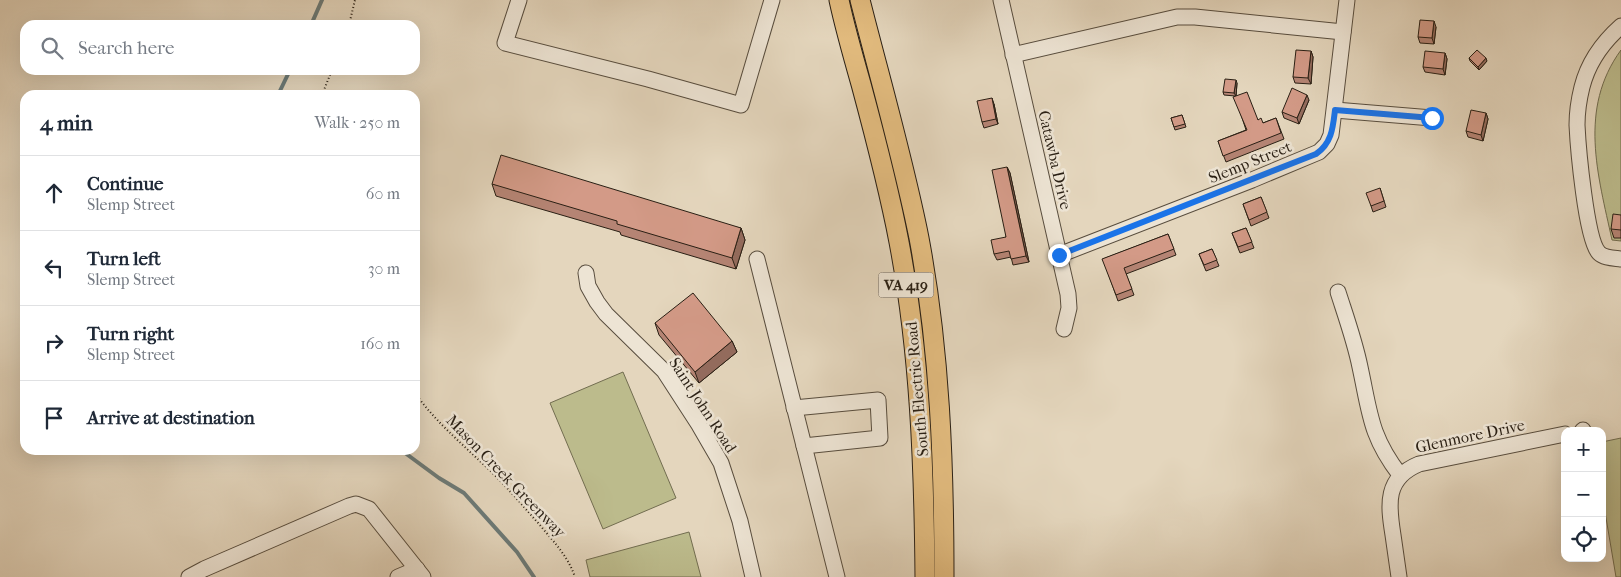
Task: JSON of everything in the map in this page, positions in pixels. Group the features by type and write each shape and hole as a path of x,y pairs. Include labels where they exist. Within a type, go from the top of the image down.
{"main road":[{"name":"South Electric Road","path":"839,0 882,163 906,283 916,357 921,417 924,492 924,577"},
{"name":"South Electric Road","path":"860,0 894,128 912,206 930,307 942,436 944,577"}],"street":[{"path":"519,0 505,43 648,79 741,105 772,0"},
{"name":"Catawba Drive","path":"1000,0 1068,294 1069,308 1064,329"},
{"path":"1347,0 1335,110 1432,118"},
{"path":"1013,54 1177,18 1343,32"},
{"path":"1621,26 1598,52 1586,73 1579,98 1577,124 1587,213 1593,241 1603,256 1621,259"},
{"name":"Slemp Street","path":"1059,255 1316,154 1327,144 1332,135 1335,110"},
{"path":"757,259 837,577"},
{"name":"Saint John Road","path":"586,273 588,286 597,302 606,314 664,371 721,463 740,521 753,577"},
{"path":"1338,292 1360,366 1378,442 1400,475 1390,496 1389,508 1399,577"},
{"path":"794,408 878,400 880,438 804,446"},
{"name":"Glenmore Drive","path":"1400,475 1419,464 1561,435"},
{"path":"189,577 356,504 368,509 420,573 398,577"}],"path":[{"path":"350,20 356,0"},
{"path":"324,90 330,75"},
{"name":"Mason Creek Greenway","path":"420,400 497,478 546,532 570,564 575,577"}],"shaded area":[{"path":"1621,50 1621,241 1612,240 1601,191 1595,143 1599,95 1608,72"},
{"path":"623,372 676,498 603,529 550,403"},
{"path":"1621,438 1621,577 1616,577 1606,518 1606,441"},
{"path":"689,532 701,577 590,577 586,560"}],"building":[{"path":"1420,20 1434,21 1432,38 1418,37"},
{"path":"1296,50 1311,51 1308,78 1293,77"},
{"path":"1477,50 1486,58 1478,67 1469,58"},
{"path":"1425,51 1445,53 1443,69 1423,67"},
{"path":"1225,79 1236,80 1234,93 1223,92"},
{"path":"1292,88 1307,95 1297,118 1282,112"},
{"path":"1247,92 1258,120 1261,118 1263,123 1276,118 1281,133 1223,156 1218,141 1247,130 1233,97"},
{"path":"992,98 996,119 982,122 977,101"},
{"path":"1471,110 1486,113 1481,135 1466,131"},
{"path":"1182,115 1185,124 1174,127 1171,118"},
{"path":"501,155 741,228 732,258 492,184"},
{"path":"1007,167 1026,256 1011,259 1009,251 994,254 991,240 1006,237 992,170"},
{"path":"1380,188 1384,201 1371,206 1366,193"},
{"path":"1261,197 1267,212 1249,220 1243,204"},
{"path":"1613,214 1621,215 1621,230 1611,229"},
{"path":"1246,228 1252,242 1238,247 1232,233"},
{"path":"1168,234 1174,249 1124,268 1132,289 1116,295 1102,259"},
{"path":"1212,249 1217,260 1204,265 1199,254"},
{"path":"693,293 732,341 695,372 655,323"}],"waterway":[{"path":"313,20 322,0"},
{"path":"280,90 288,75"},
{"path":"408,455 439,478 464,493 517,552 534,577"}],"route":[{"path":"1059,255 1316,154 1327,144 1332,135 1335,110 1432,118"}]}
